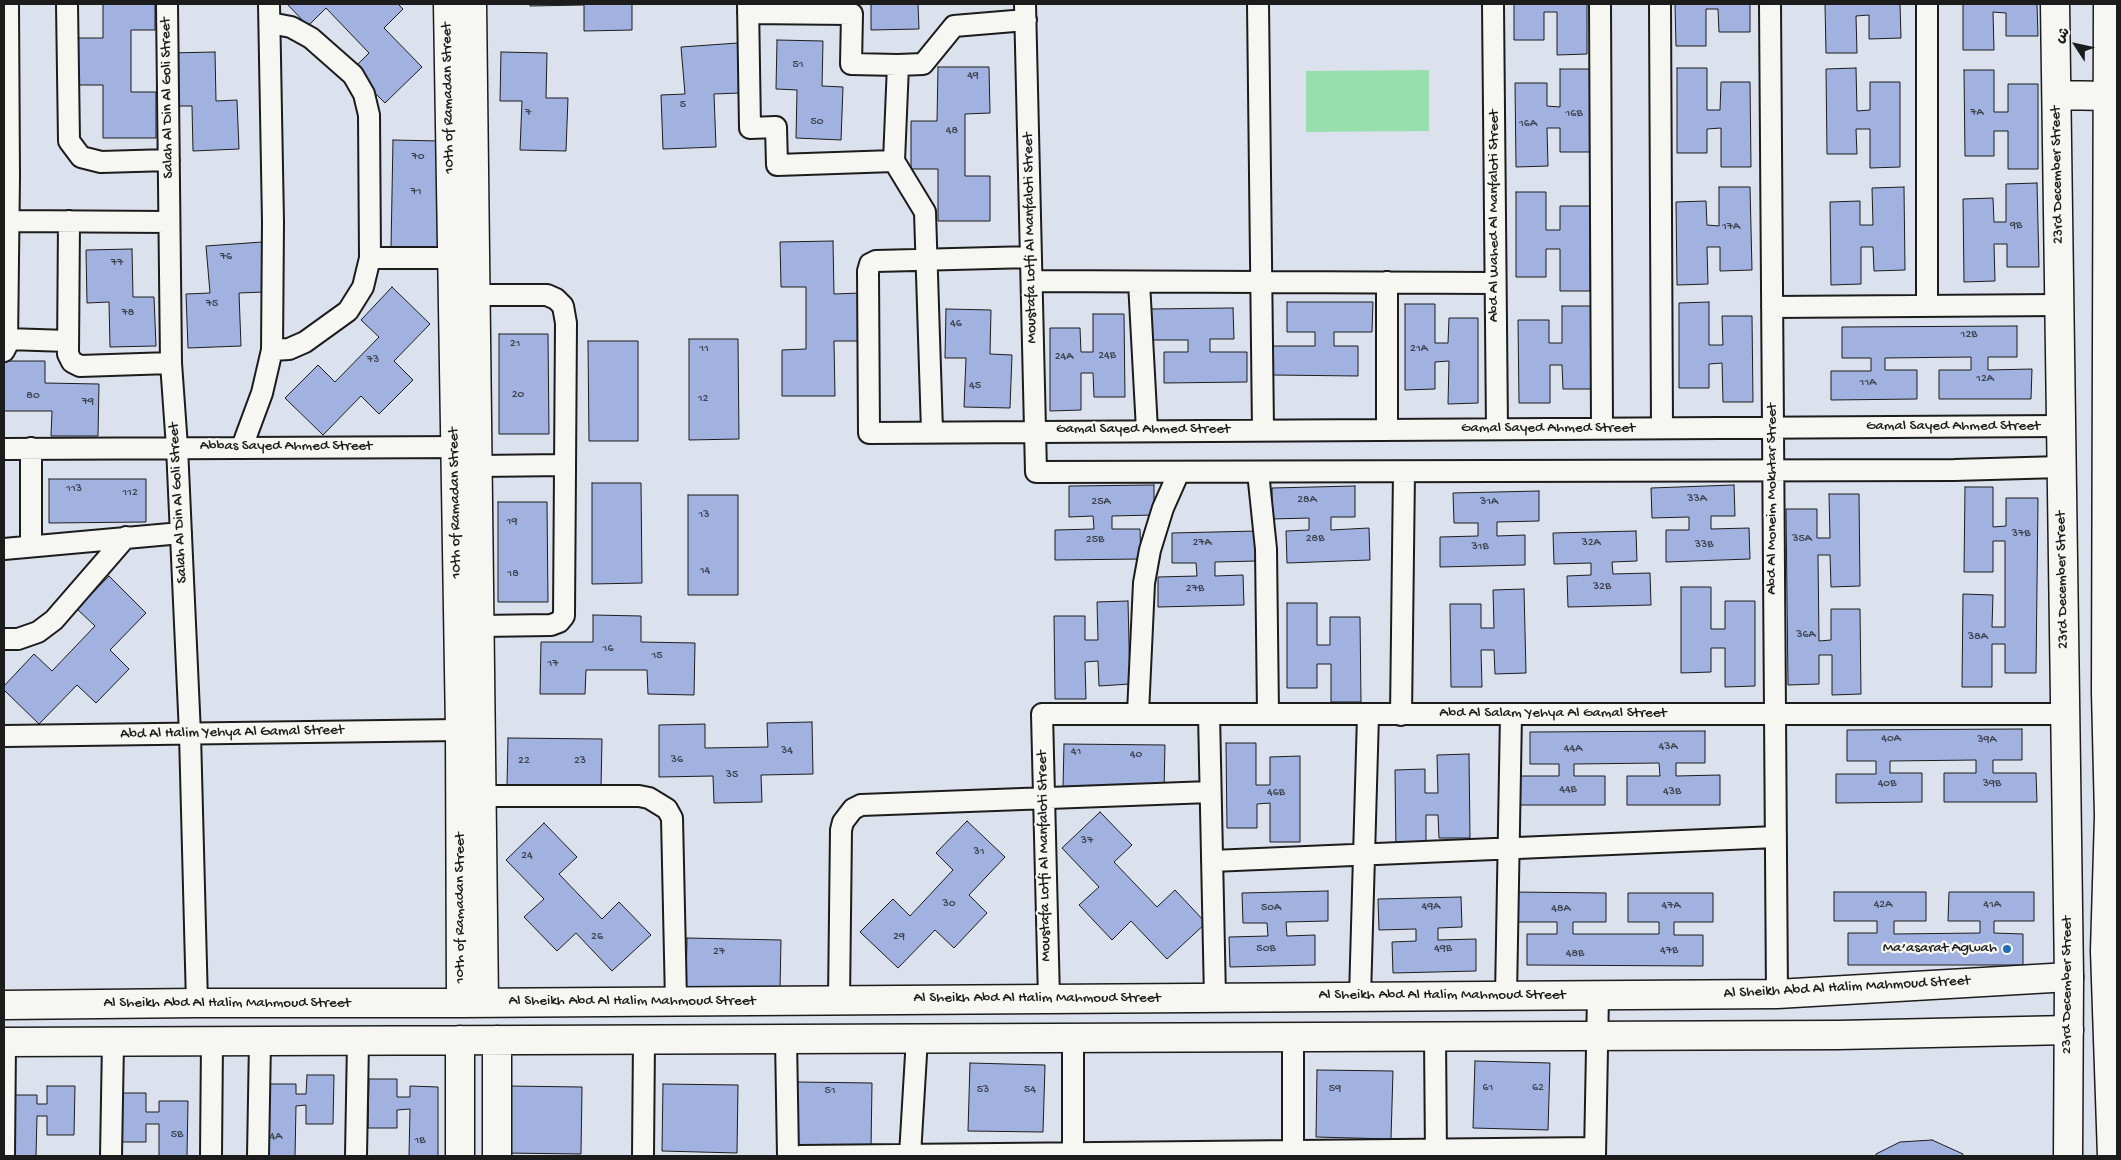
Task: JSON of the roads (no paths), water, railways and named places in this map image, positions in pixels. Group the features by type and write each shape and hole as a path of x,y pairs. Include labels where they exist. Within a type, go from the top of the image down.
{"street":[{"path":"8,4 6,176 9,221 6,345 68,341"},
{"path":"67,4 69,141 81,157 101,162 168,160"},
{"name":"Salah Al Din Al Goli Street","path":"167,4 171,363 177,447 190,734 197,1002"},
{"name":"10th of Ramadan Street","path":"448,4 452,258 470,453 480,626 482,796 473,1003"},
{"name":"10th of Ramadan Street","path":"472,4 476,295 460,730 473,1003"},
{"path":"1258,4 1263,430"},
{"name":"Abd Al Wahed Al Manfaloti Street","path":"1493,4 1497,429"},
{"path":"1600,4 1602,428"},
{"path":"1660,4 1662,428"},
{"name":"Abd Al Moneim Mokhtar Street","path":"1770,4 1777,994"},
{"path":"1927,306 1928,4"},
{"name":"23rd December Street","path":"2055,4 2069,977 2068,1156"},
{"path":"2108,4 2107,96 2112,184 2113,320 2112,1156"},
{"path":"894,161 777,165 776,127 750,128 748,9 852,14 851,64 898,65 923,64 954,26 1026,12"},
{"name":"Moustafa Lotfi Al Manfaloti Street","path":"1026,12 1036,472 1179,472"},
{"path":"269,13 291,28 311,38 353,75 364,94 369,115 370,258 364,286 348,311 305,342 289,349 272,350"},
{"path":"242,446 262,393 272,350 273,222 269,13"},
{"path":"898,65 894,161 924,212 932,431"},
{"path":"2057,95 2107,96"},
{"path":"9,221 169,222"},
{"path":"70,221 69,358 76,365 171,363"},
{"path":"926,260 1031,257"},
{"path":"370,258 452,258"},
{"name":"Gamal Sayed Ahmed Street","path":"926,260 876,261 870,264 868,270 869,433 932,431 2061,426"},
{"path":"1032,281 1496,283"},
{"path":"1139,282 1147,430"},
{"path":"1386,429 1387,282"},
{"path":"476,295 547,296 556,299 563,306 566,323 564,616 559,622 551,625 480,626"},
{"path":"1772,308 2059,305"},
{"name":"Abbas Sayed Ahmed Street","path":"4,448 242,446 470,453 565,465"},
{"path":"31,546 32,448"},
{"path":"1138,713 1144,583 1150,550 1163,508 1179,472 1945,470 2061,467"},
{"path":"1258,472 1266,548 1268,713"},
{"path":"1401,715 1404,472"},
{"path":"4,549 181,533"},
{"path":"4,639 18,639 38,632 54,620 126,537"},
{"name":"Moustafa Lotfi Al Manfaloti Street","path":"1042,714 1048,999"},
{"name":"Abd Al Salam Yehya Al Gamal Street","path":"1042,714 2064,714"},
{"path":"1209,714 1215,998"},
{"path":"1506,996 1511,714"},
{"path":"1360,997 1368,715"},
{"name":"Abd Al Halim Yehya Al Gamal Street","path":"4,736 460,730"},
{"path":"839,1000 841,830 847,814 853,809 861,805 1210,792"},
{"path":"482,796 638,796 649,798 667,809 672,818 676,1002"},
{"path":"1212,861 1776,837"},
{"name":"Al Sheikh Abd Al Halim Mahmoud Street","path":"4,1005 43,1006 197,1002 676,1002 1777,994 2069,977"},
{"path":"800,1156 1595,1152 1598,995"},
{"path":"910,1155 919,1000"},
{"path":"41,1042 43,1006"},
{"path":"4,1156 4,1042 1838,1035 2069,1030"},
{"path":"1435,1036 1436,1153"},
{"path":"1293,1037 1293,1154"},
{"path":"1073,1038 1073,1155"},
{"path":"786,1039 788,1156"},
{"path":"460,1040 460,1156"},
{"path":"497,1040 497,1156"},
{"path":"644,1040 644,1156"},
{"path":"258,1156 260,1041"},
{"path":"356,1156 358,1041"},
{"path":"111,1156 113,1042"},
{"path":"210,1156 212,1042"}],"place":[{"name":"Ma’asarat Agwah","path":"2007,949"}]}
